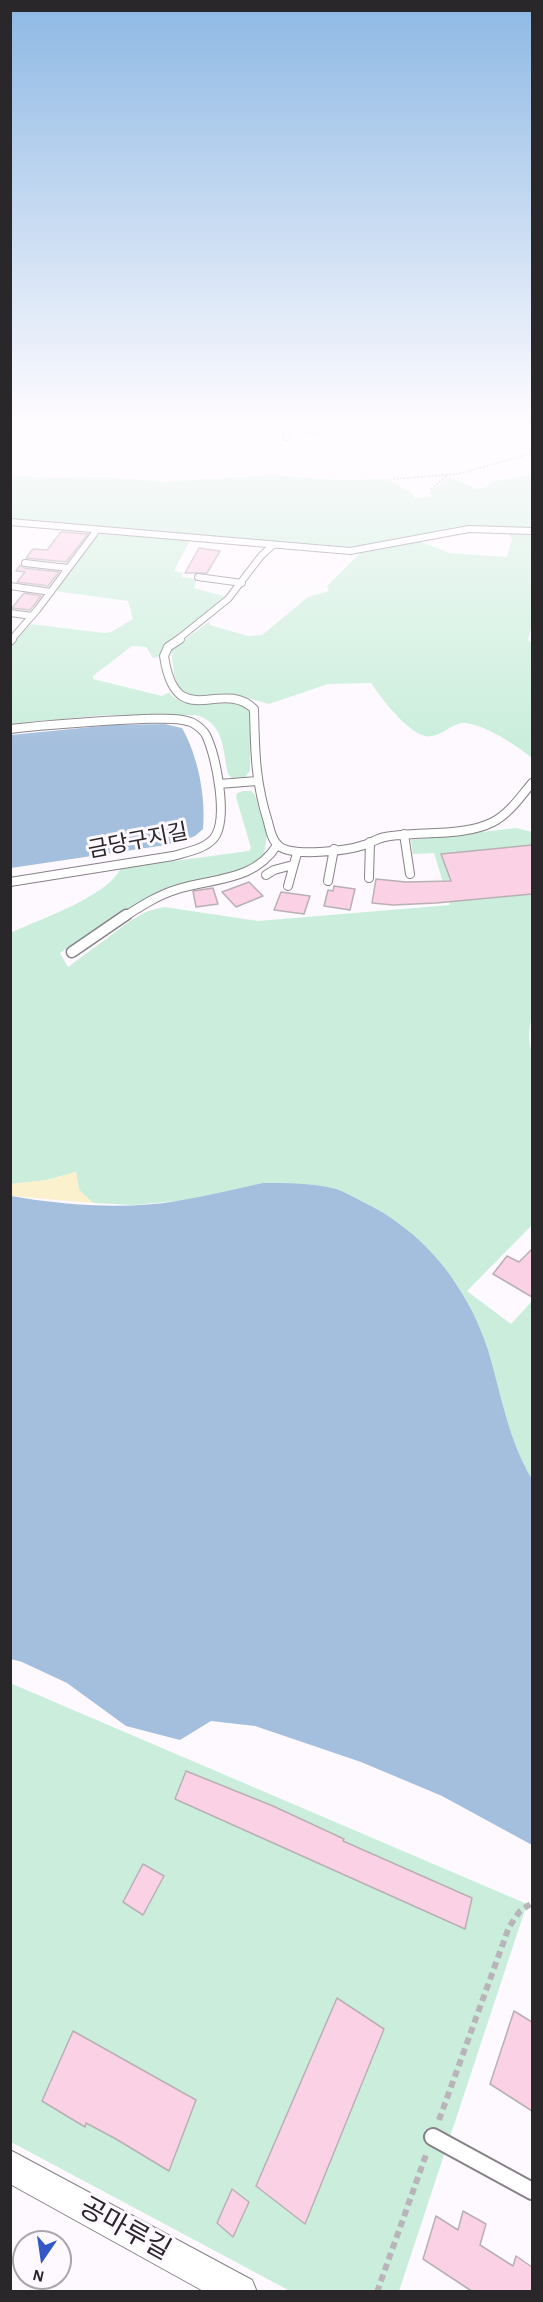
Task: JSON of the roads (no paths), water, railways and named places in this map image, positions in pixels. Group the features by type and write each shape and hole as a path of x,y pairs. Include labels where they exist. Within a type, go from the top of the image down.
{"street":[{"name":"공마루길","path":"10,2166 240,2292"}],"lane":[{"path":"10,641 51,592 96,531"},
{"path":"114,531 350,551 447,531"},
{"path":"273,545 258,558 242,583 206,620 165,650 163,656 176,691 182,698 241,700 250,703 254,709 253,741 257,781 261,800 277,845 297,853 362,846 383,837 404,834 473,828 493,822 503,815 532,783"},
{"path":"25,563 68,568"},
{"path":"198,577 242,583"},
{"path":"10,586 51,592"},
{"path":"10,613 32,616"},
{"name":"금당구지길","path":"10,729 112,719 163,719 191,722 206,735 219,784 222,823 214,838 198,849 173,856 10,882"},
{"path":"219,784 257,781"},
{"path":"404,834 410,874"},
{"path":"369,878 370,842"},
{"path":"72,952 159,896 187,886 234,876 258,866 268,859 277,845"},
{"path":"328,880 334,849"},
{"path":"288,886 297,853"},
{"path":"266,875 274,870 293,865"},
{"path":"433,2137 532,2191"}],"water":[{"path":"165,724 182,728 188,739 200,777 203,829 195,836 166,845 11,868 11,735 112,725"},
{"path":"263,1183 309,1184 336,1189 383,1213 404,1227 440,1262 468,1303 479,1326 511,1432 532,1479 532,1845 442,1796 361,1762 255,1726 211,1721 180,1740 126,1726 67,1683 11,1659 11,1196 72,1204 115,1206 157,1204"}]}
